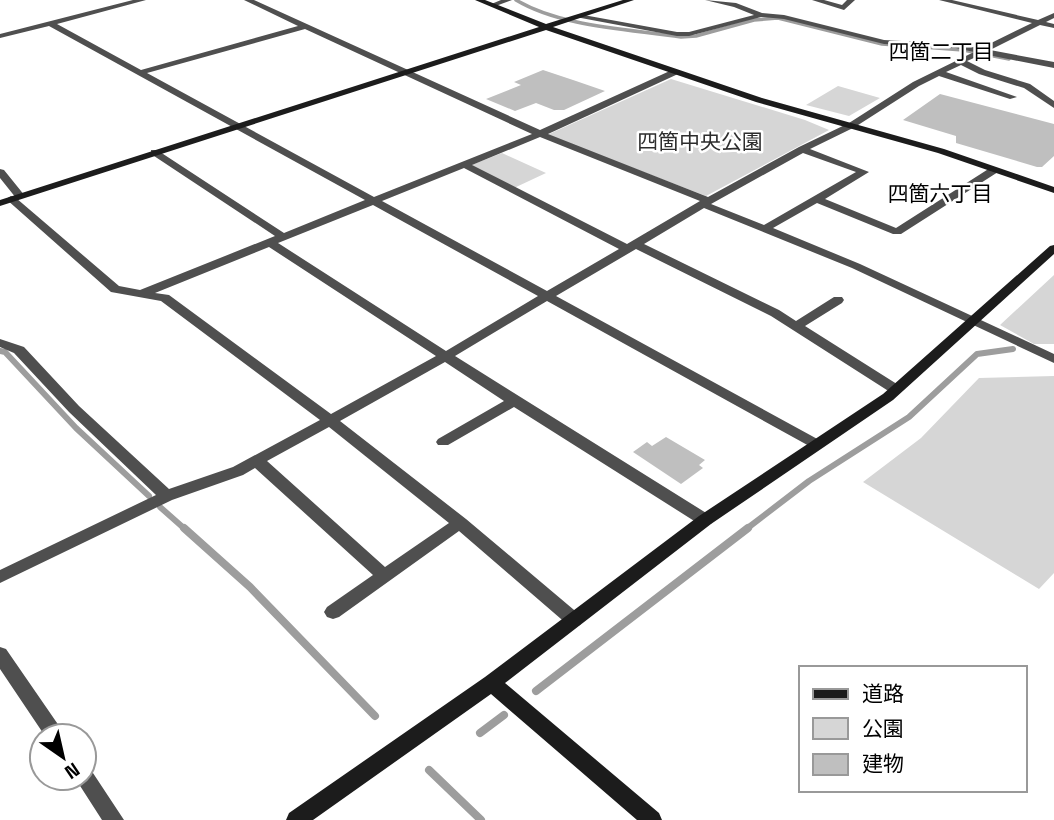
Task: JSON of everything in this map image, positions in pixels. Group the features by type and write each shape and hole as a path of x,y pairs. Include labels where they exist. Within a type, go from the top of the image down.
{"street":[{"path":"0,36 142,0"},
{"path":"248,0 540,134 856,266 1054,359"},
{"path":"479,0 544,27 675,72 1054,190"},
{"path":"493,5 508,0"},
{"path":"10,199 630,0"},
{"path":"709,0 736,5 761,15 783,17 884,41 956,46 979,54 1054,65"},
{"path":"816,0 844,8"},
{"path":"810,24 844,8 852,0"},
{"path":"943,0 1054,26"},
{"path":"578,17 690,34 761,15"},
{"path":"0,577 167,496 239,471 446,356 706,202 852,125 916,84 1054,15"},
{"path":"50,23 817,444"},
{"path":"138,73 306,26"},
{"path":"962,62 982,72 1027,86 1054,105"},
{"path":"140,295 540,134 675,72"},
{"path":"939,73 1013,97"},
{"path":"764,229 864,172 802,149"},
{"path":"154,152 283,237"},
{"path":"465,165 796,326 895,389"},
{"path":"817,199 897,232 994,170"},
{"path":"0,172 10,199 115,289 165,298 330,420 460,523 573,620"},
{"path":"269,242 514,401 705,520"},
{"path":"296,820 492,682 705,520 858,418 895,389 1054,248"},
{"path":"796,326 838,300"},
{"path":"0,343 19,350 74,409 167,496"},
{"path":"443,442 514,401"},
{"path":"257,461 385,576"},
{"path":"333,612 460,523"},
{"path":"0,654 46,722"},
{"path":"492,682 652,820"},
{"path":"95,792 114,820"}],"green space":[{"name":"四箇中央公園","path":"671,79 805,120 829,130 706,196 547,135"},
{"path":"838,86 880,98 849,116 806,105"},
{"path":"502,153 546,173 514,188 469,166"},
{"path":"1054,275 1054,344 1034,344 1000,325"},
{"path":"1054,376 1054,573 1039,589 863,482 921,438 979,378"}],"building":[{"path":"543,70 605,91 564,110 554,110 536,103 515,111 486,99 521,85 514,82"},
{"path":"940,94 1054,124 1054,156 1042,167 1037,167 956,143 956,136 903,120"},
{"path":"666,437 705,460 699,465 703,468 681,484 633,452 647,442 652,446"}],"waterway":[{"path":"516,0 553,16 574,21 681,37 696,36 754,20 778,18 882,44 963,50 1009,59"},
{"path":"745,530 809,481 909,417 977,354 1013,349"},
{"path":"0,351 5,352 76,428 149,496"},
{"path":"160,507 186,530"},
{"path":"184,528 250,587 375,716"},
{"path":"536,691 748,528"},
{"path":"480,733 504,715"},
{"path":"429,770 481,820"}],"district":[{"name":"四箇二丁目","path":"941,51"},
{"name":"四箇六丁目","path":"940,193"}]}
